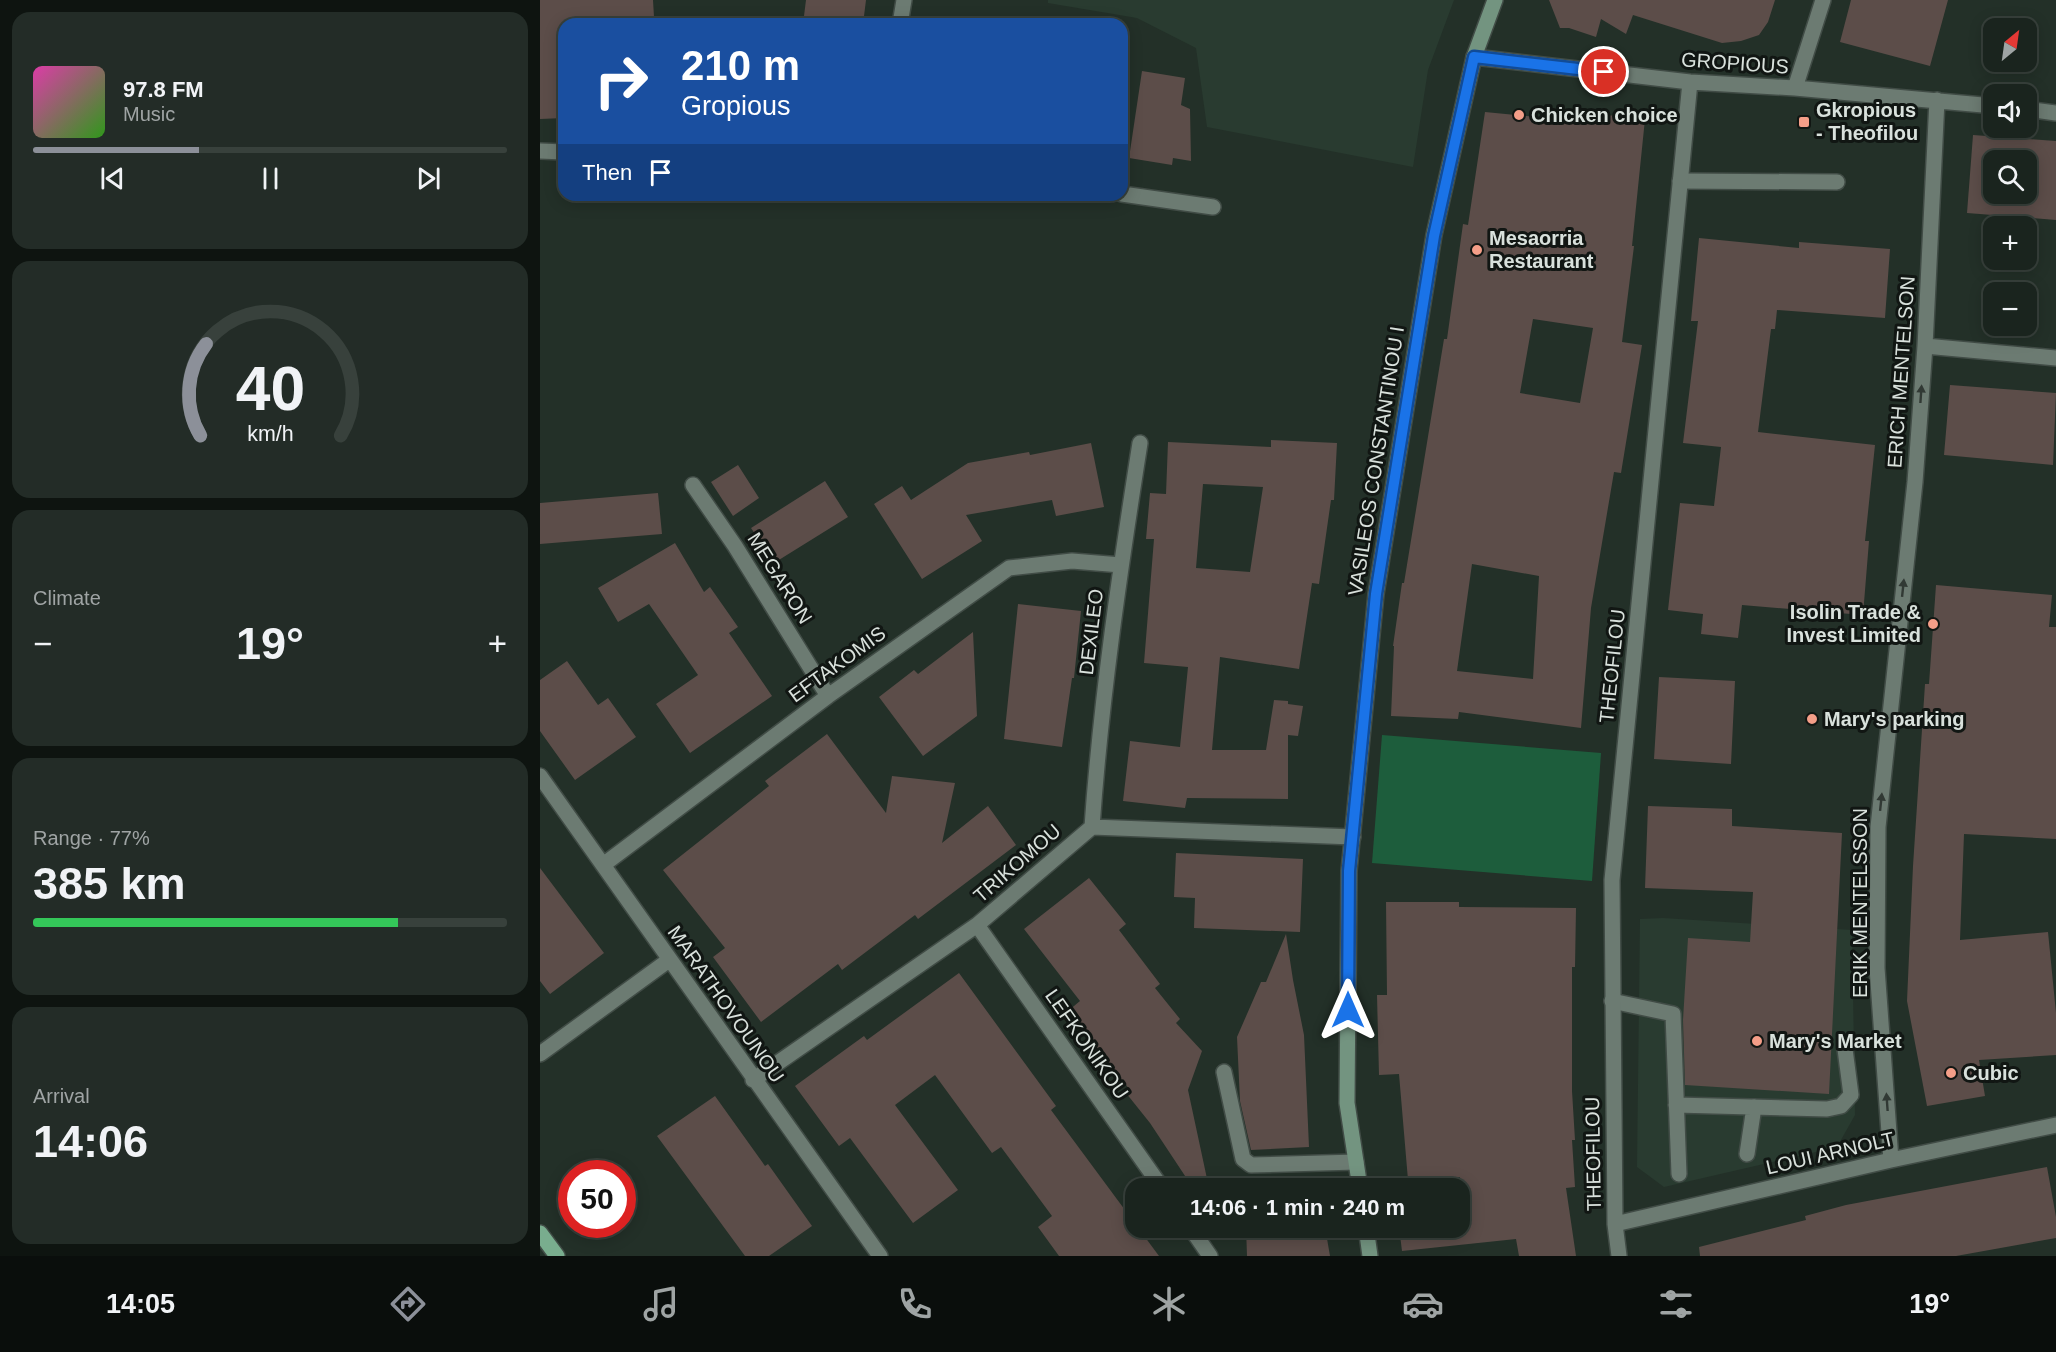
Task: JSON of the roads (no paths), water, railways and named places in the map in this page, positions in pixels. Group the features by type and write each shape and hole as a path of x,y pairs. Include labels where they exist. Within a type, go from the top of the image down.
{"main road":[{"name":"VASILEOS CONSTANTINOU I","path":"1358,1178 1347,1103 1349,871 1376,594 1434,236 1474,57 1495,0"},
{"path":"540,1233 557,1256"},
{"path":"1368,1238 1370,1256"}],"street":[{"path":"901,18 904,0"},
{"path":"1795,88 1822,0"},
{"name":"GROPIOUS","path":"1474,57 1690,82 1795,88 1983,105"},
{"name":"THEOFILOU","path":"1619,1256 1615,1224 1612,880 1690,82"},
{"name":"ERICH MENTELSON","path":"1897,646 1915,482 1925,346 1937,100"},
{"path":"2037,110 2056,112"},
{"path":"540,151 558,152"},
{"path":"1680,181 1837,182"},
{"path":"1128,195 1213,207"},
{"path":"1925,346 2056,358"},
{"name":"DEXILEO","path":"1092,827 1101,729 1121,565 1140,443"},
{"name":"MEGARON","path":"693,485 735,546 828,696"},
{"name":"EFTAKOMIS","path":"603,865 828,696 1009,568 1072,561 1121,565"},
{"name":"ERIK MENTELSSON","path":"1891,1160 1877,968 1878,839 1897,646"},
{"name":"MARATHOVOUNOU","path":"540,776 753,1080 880,1256"},
{"name":"TRIKOMOU","path":"753,1080 977,925 1092,827 1353,837"},
{"name":"LEFKONIKOU","path":"977,925 1155,1178"},
{"path":"540,1054 669,960"},
{"path":"1612,1001 1673,1014 1679,1174"},
{"path":"1676,1105 1827,1109 1841,1106 1851,1095 1845,1049"},
{"path":"1224,1072 1243,1159 1251,1165 1356,1162"},
{"path":"1747,1154 1754,1107"},
{"name":"LOUI ARNOLT","path":"1615,1224 1891,1160 2056,1125"},
{"path":"1198,1238 1210,1256"}],"place":[{"name":"Chicken choice","path":"1519,115"},
{"name":"Gkropious - Theofilou","path":"1804,122"},
{"name":"Mesaorria Restaurant","path":"1477,250"},
{"name":"Isolin Trade & Invest Limited","path":"1933,624"},
{"name":"Mary's parking","path":"1812,719"},
{"name":"Mary's Market","path":"1757,1041"},
{"name":"Cubic","path":"1951,1073"}]}
